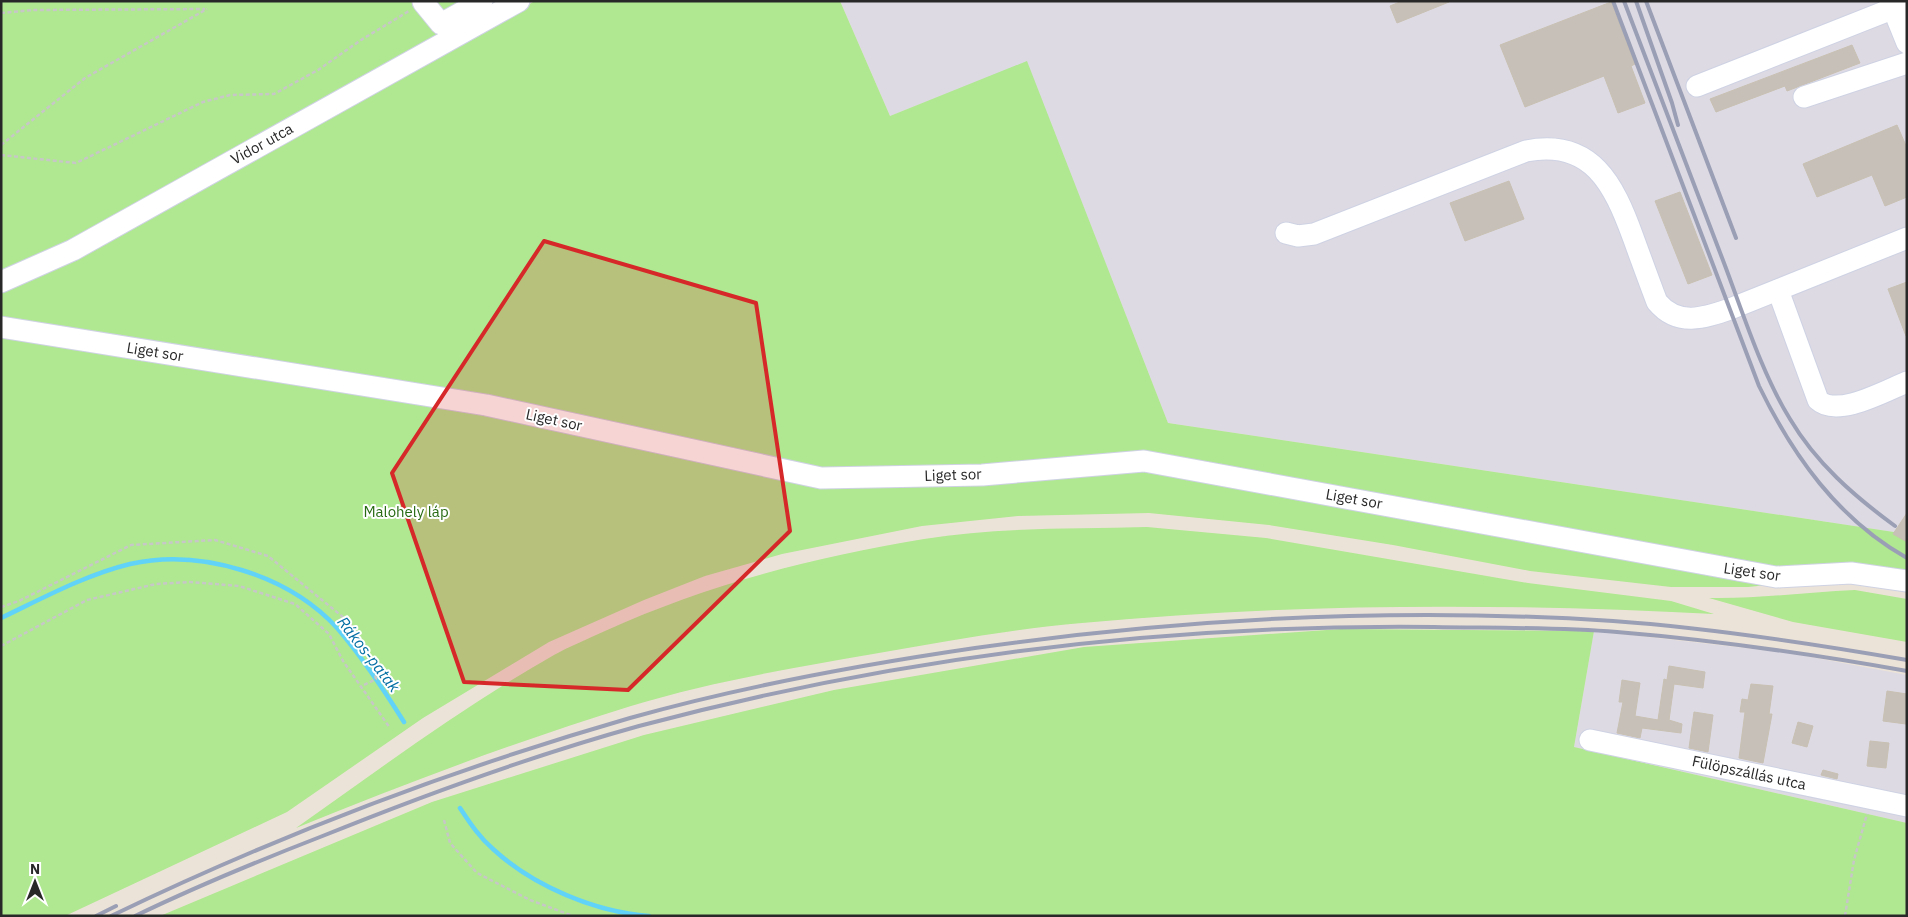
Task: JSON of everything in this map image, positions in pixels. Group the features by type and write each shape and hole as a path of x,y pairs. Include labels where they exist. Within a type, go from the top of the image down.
{"street":[{"path":"423,2 441,24 482,1"},
{"name":"Vidor utca","path":"1,282 72,250 519,1"},
{"path":"1697,86 1896,4 1907,43"},
{"path":"1804,97 1907,63"},
{"path":"1286,233 1298,236 1314,234 1526,151 1539,148 1563,150 1576,154 1599,170 1615,192 1657,302 1670,314 1692,320 1705,318 1907,238"},
{"path":"1778,290 1818,400 1823,404 1838,407 1852,404 1907,382"},
{"name":"Liget sor","path":"1,327 486,405 821,478 982,475 1144,461 1776,578 1851,573 1907,582"},
{"name":"Fülöpszállás utca","path":"1590,740 1907,806"}],"path":[{"path":"1,155 76,163 203,102 230,95 274,94 318,70 361,40 423,2"},
{"path":"1,13 33,10 207,9 85,78 1,145"},
{"path":"1,606 19,600 131,545 215,540 268,556 349,622 372,659 376,678 362,686"},
{"path":"1,646 87,600 156,584 190,582 239,586 294,604 329,634 343,660 390,728"},
{"path":"1845,916 1854,860 1872,798"},
{"path":"444,820 450,843 477,873 530,900 573,916"}],"highlighted area":[{"path":"544,241 756,303 790,531 628,690 464,682 392,473"}],"shaded area":[{"path":"840,1 1907,1 1907,534 1168,423 1027,62 890,116"},
{"path":"1594,631 1789,653 1907,675 1907,823 1574,747"}],"green space":[{"name":"Malohely láp","path":"1,1 486,1 504,18 535,1 840,1 890,116 1027,61 1168,423 1907,534 1907,586 1805,581 1748,587 1671,587 1530,571 1393,545 1269,525 1149,513 1018,516 922,526 782,554 705,576 644,600 549,642 423,718 287,812 65,916 1,916"},
{"path":"1147,527 1266,538 1528,583 1671,601 1714,614 1556,608 1319,608 1161,616 1003,632 782,670 661,697 504,748 296,828 423,738 488,695 554,655 643,615 721,586 842,554 952,535 1007,530"},
{"path":"1855,590 1907,599 1907,642 1793,622 1709,598 1746,597"},
{"path":"1341,629 1594,631 1574,747 1907,823 1907,916 160,916 432,802 644,735 834,690 1084,647"}],"building":[{"path":"1402,1 1449,2 1397,23 1390,6"},
{"path":"1611,2 1635,64 1631,66 1645,103 1618,113 1604,76 1525,107 1500,45"},
{"path":"1852,45 1860,63 1787,91 1785,86 1716,112 1710,99"},
{"path":"1897,125 1907,148 1907,197 1885,206 1872,175 1817,197 1803,164"},
{"path":"1509,181 1524,219 1465,241 1450,203"},
{"path":"1680,192 1712,275 1688,284 1655,201"},
{"path":"1907,282 1907,336 1906,336 1888,289"},
{"path":"1907,513 1907,542 1893,534"},
{"path":"1669,666 1705,672 1703,688 1674,684 1669,720 1682,724 1681,733 1642,728 1640,738 1617,733 1623,702 1619,702 1622,680 1640,683 1635,716 1658,720 1664,679 1667,680"},
{"path":"1751,684 1773,686 1769,714 1772,714 1763,763 1739,758 1745,712 1740,712 1742,699 1748,700"},
{"path":"1887,691 1907,694 1906,724 1883,721"},
{"path":"1694,712 1713,715 1708,752 1689,748"},
{"path":"1798,722 1813,726 1807,747 1792,743"},
{"path":"1870,741 1889,743 1886,768 1867,766"},
{"path":"1823,770 1838,774 1837,779 1821,775"}],"waterway":[{"name":"Rákos-patak","path":"1,618 80,581 130,564 157,560 186,560 214,563 242,570 269,580 295,594 318,610 338,629 356,651 404,722"},
{"name":"Rákos-patak","path":"460,808 479,835 493,849 527,875 586,903 607,909 649,916"}],"railway":[{"path":"1613,1 1759,386 1772,412 1803,461 1839,505 1860,525 1907,558"},
{"path":"1624,1 1754,343 1780,401 1800,435 1824,464 1851,491 1895,526"},
{"path":"1636,1 1678,125"},
{"path":"1646,1 1736,238"},
{"path":"111,916 237,858 366,806 498,759 564,738 630,718 758,686 845,669 975,648 1134,629 1213,623 1373,615 1453,615 1533,617 1650,624 1760,637 1907,660"},
{"path":"135,916 250,865 399,806 518,763 639,726 835,681 934,664 1034,650 1133,639 1234,632 1334,628 1548,628 1594,630 1726,643 1907,671"},
{"path":"96,916 116,906"}]}
